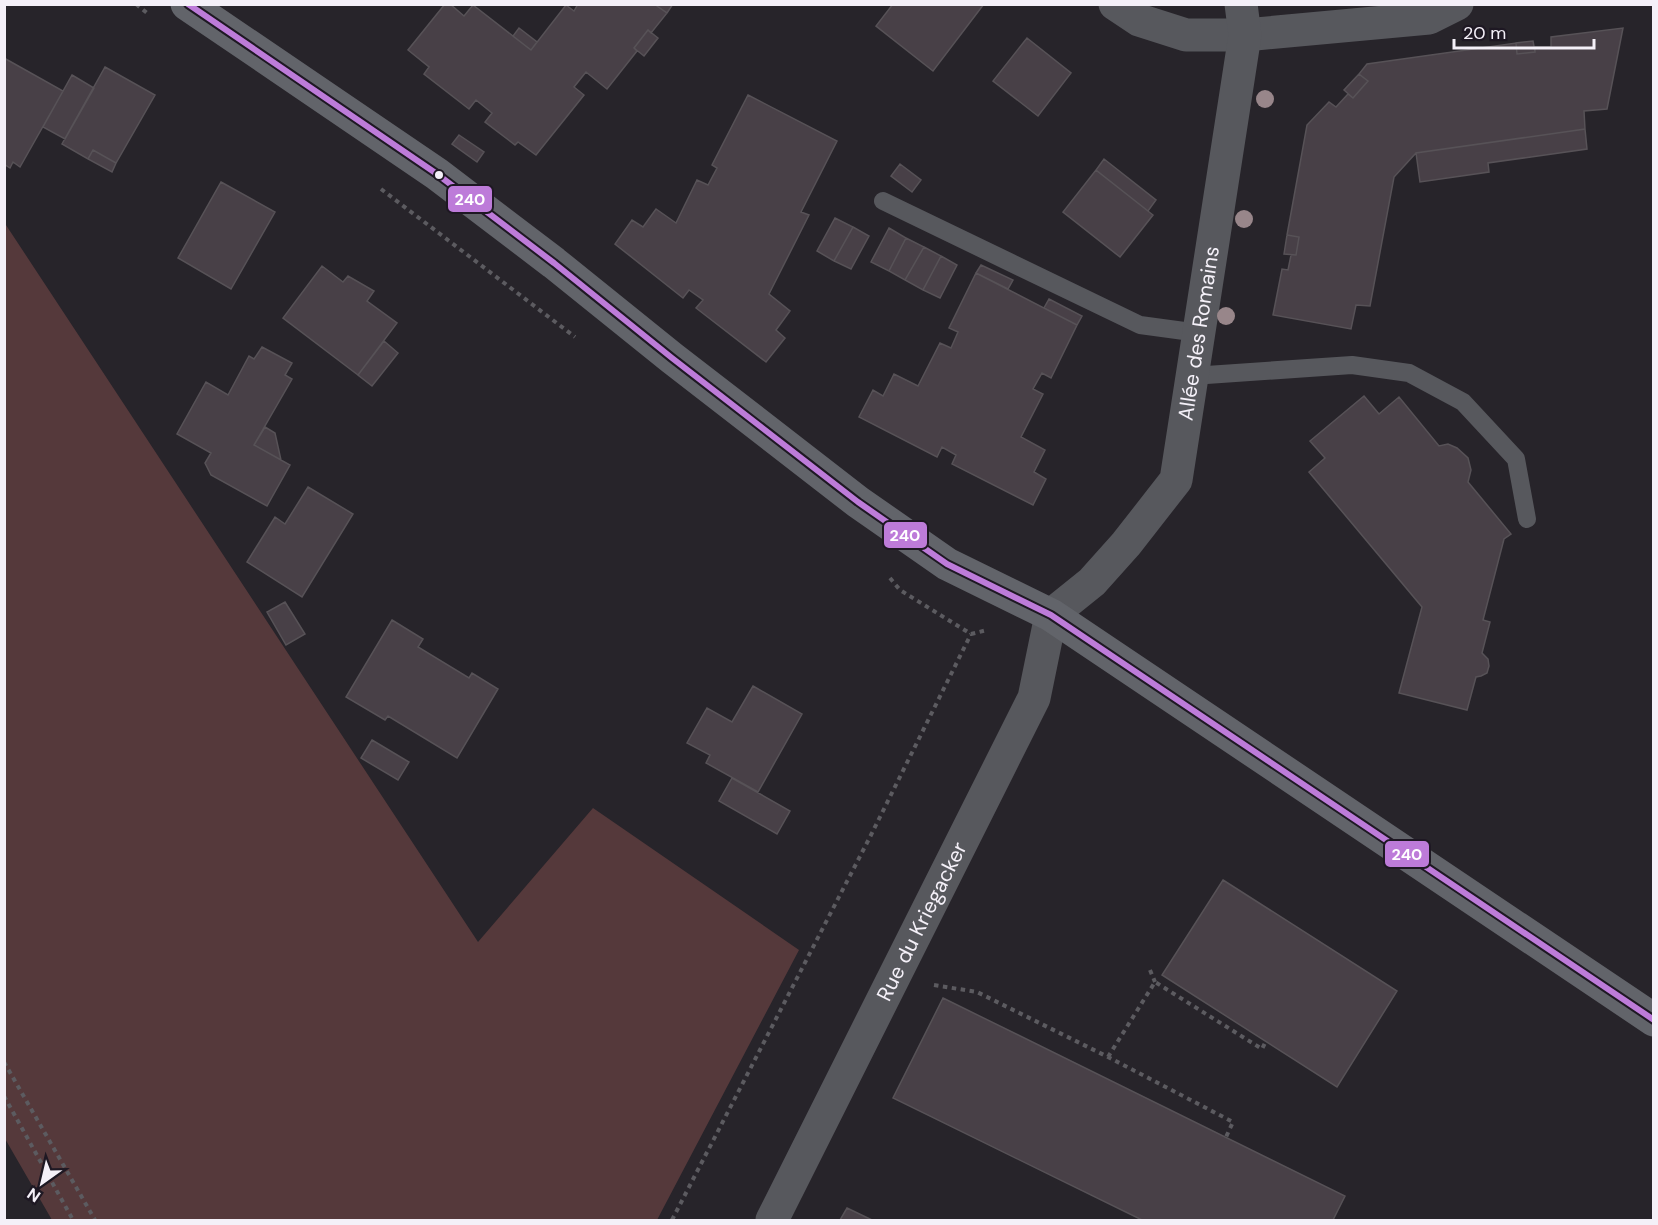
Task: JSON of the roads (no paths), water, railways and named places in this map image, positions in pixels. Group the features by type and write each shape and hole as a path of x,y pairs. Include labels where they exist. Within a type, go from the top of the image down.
{"street":[{"path":"187,4 437,174 858,502 947,564 1051,615 1653,1020"},
{"path":"1115,4 1139,20 1186,35 1243,20 1429,18 1457,4"},
{"name":"Allée des Romains","path":"1051,615 1092,582 1126,544 1176,480 1243,20"},
{"name":"Rue du Kriegacker","path":"772,1221 1034,699 1051,615"}],"lane":[{"path":"883,201 1140,325 1199,333"},
{"path":"1192,376 1352,365 1409,373 1463,402 1516,459 1527,519"}]}
